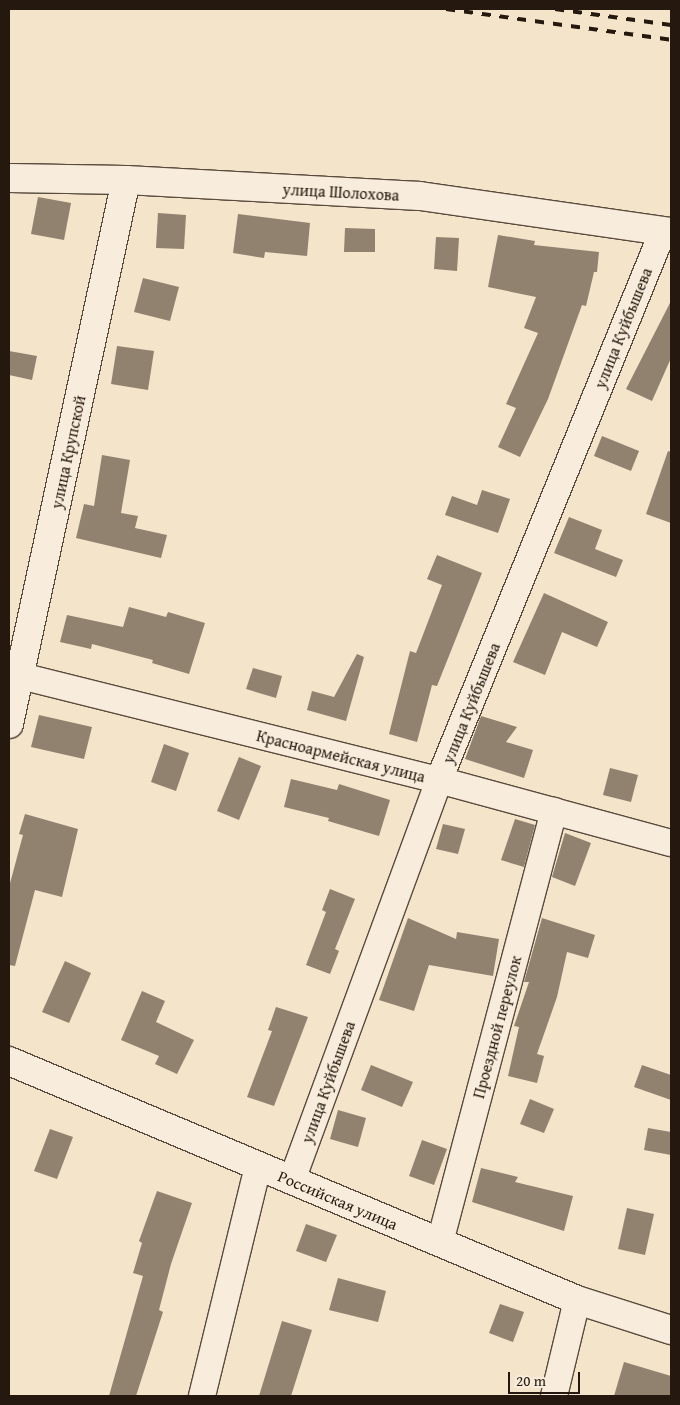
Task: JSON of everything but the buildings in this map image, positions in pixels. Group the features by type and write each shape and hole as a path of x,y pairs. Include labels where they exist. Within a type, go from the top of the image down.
{"street":[{"name":"улица Шолохова","path":"9,178 126,180 420,196 667,231"},
{"name":"улица Крупской","path":"9,724 15,675 126,180"},
{"name":"улица Куйбышева","path":"292,1180 439,780 667,231"},
{"name":"Красноармейская улица","path":"15,675 439,780 671,842"},
{"name":"Проездной переулок","path":"440,1242 554,811"},
{"name":"Российская улица","path":"9,1061 577,1300 671,1329"},
{"path":"202,1396 258,1166"},
{"path":"554,1396 577,1300"}],"railway":[{"path":"446,9 671,40"},
{"path":"555,9 671,25"}]}
